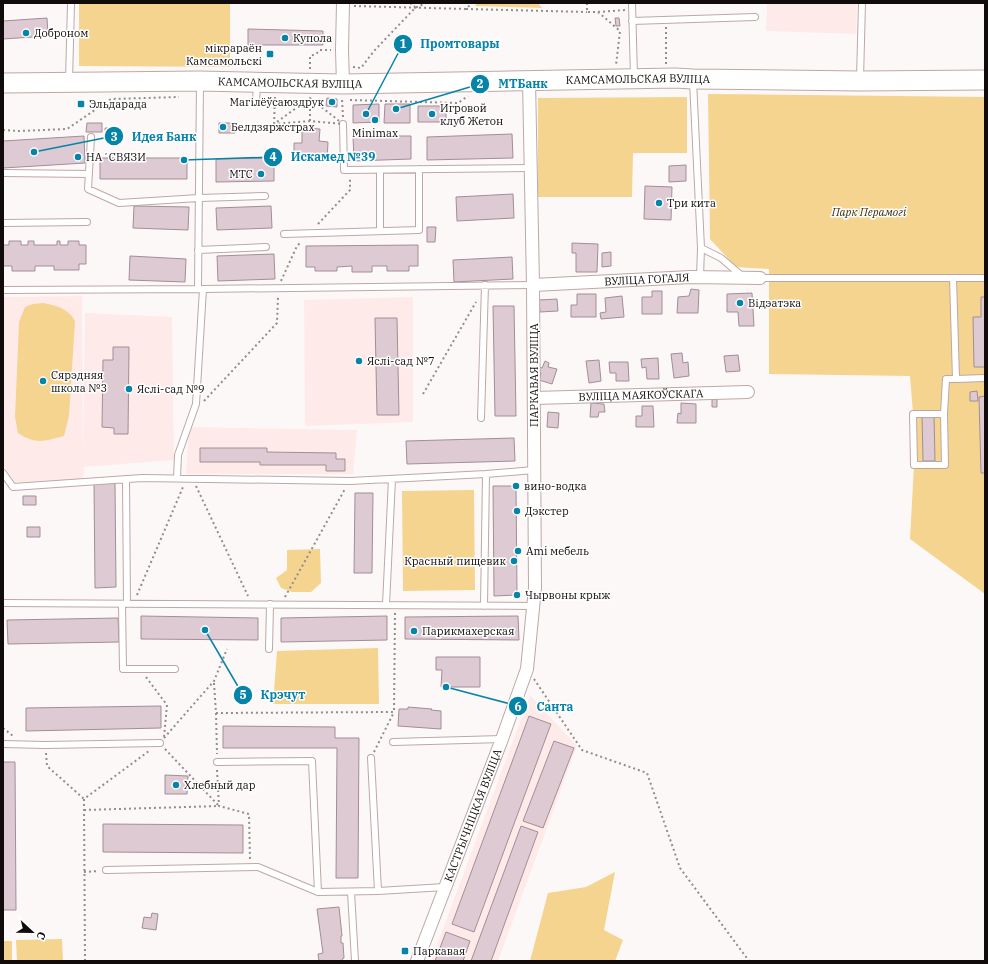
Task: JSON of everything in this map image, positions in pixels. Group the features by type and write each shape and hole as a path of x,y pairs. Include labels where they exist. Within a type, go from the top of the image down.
{"main road":[{"name":"КАМСАМОЛЬСКАЯ ВУЛІЦА","path":"3,83 69,83 200,89 257,82 310,91 343,84 529,80 675,78 860,81 985,80"}],"street":[{"path":"343,4 343,84"},
{"name":"ПАРКАВАЯ ВУЛІЦА","path":"527,669 535,588 533,285 529,80"},
{"name":"ВУЛІЦА ГОГАЛЯ","path":"533,285 700,277 760,278"},
{"name":"ВУЛІЦА МАЯКОЎСКАГА","path":"534,398 748,392"},
{"name":"КАСТРЫЧНІЦКАЯ ВУЛІЦА","path":"417,961 502,739 527,669"}],"lane":[{"path":"69,83 71,3"},
{"path":"632,3 634,79"},
{"path":"860,81 862,3"},
{"path":"632,21 755,17"},
{"path":"693,79 701,248 700,277"},
{"path":"256,101 257,82"},
{"path":"177,478 178,455 196,404 200,289 198,250 200,89"},
{"path":"343,124 344,170 531,168"},
{"path":"91,137 88,189 119,203 265,196"},
{"path":"284,234 419,230 419,169"},
{"path":"380,170 380,231"},
{"path":"3,173 89,174"},
{"path":"3,223 86,222"},
{"path":"198,250 266,247"},
{"path":"701,248 721,258 744,278"},
{"path":"760,278 985,278"},
{"path":"953,278 956,379"},
{"path":"481,418 485,285"},
{"path":"3,290 533,285"},
{"path":"944,414 913,414 914,465 945,465 944,414 946,379 985,378"},
{"path":"3,473 13,487 126,479 177,478 350,481 534,470"},
{"path":"484,606 486,474"},
{"path":"126,479 123,669 175,669"},
{"path":"386,605 392,479"},
{"path":"3,603 533,606"},
{"path":"269,649 270,604"},
{"path":"393,742 502,739"},
{"path":"3,744 45,745 160,743"},
{"path":"371,758 378,891"},
{"path":"217,762 312,761 318,892"},
{"path":"106,870 258,867 318,892 378,891 445,886"},
{"path":"351,892 356,961"}],"path":[{"path":"410,3 415,8"},
{"path":"310,121 310,56 316,54 320,50 346,50 347,61 353,68 361,68 415,8 426,3"},
{"path":"466,9 472,3"},
{"path":"587,3 587,12"},
{"path":"343,4 415,8 587,12 632,10"},
{"path":"598,12 620,32 616,67"},
{"path":"666,20 666,68"},
{"path":"3,130 19,131 67,129 111,99 200,89"},
{"path":"274,124 310,91"},
{"path":"310,91 343,124"},
{"path":"274,124 275,93"},
{"path":"274,124 310,121 343,124"},
{"path":"423,394 485,285"},
{"path":"134,604 190,479"},
{"path":"190,479 252,604"},
{"path":"281,604 350,481"},
{"path":"371,758 394,712 396,605"},
{"path":"140,669 167,705 163,739 214,681 227,649"},
{"path":"527,669 582,750 647,773 680,868 749,961"},
{"path":"214,681 219,806"},
{"path":"216,713 394,712"},
{"path":"84,799 160,743 219,806"},
{"path":"45,745 47,766 84,799 85,961"},
{"path":"84,810 219,806 249,814 251,868"},
{"path":"84,872 106,870"}],"shaded area":[{"path":"767,3 857,3 856,34 766,31"},
{"path":"82,296 83,454 85,313 172,317 174,460 84,467 83,481 14,482 3,464 3,297"},
{"name":"Яслі-сад №7","path":"413,297 413,422 305,426 304,300"},
{"path":"189,427 357,430 353,474 186,474"},
{"path":"530,695 577,746 498,961 431,961"}],"green space":[{"path":"79,3 230,3 230,67 79,66"},
{"path":"477,3 538,3 542,8 475,6"},
{"name":"Парк Перамогі","path":"708,94 985,97 985,594 910,539 914,465 913,414 910,376 769,374 769,269 736,267 710,239"},
{"path":"687,97 687,153 633,153 632,197 538,197 538,98"},
{"path":"43,303 65,310 75,321 69,416 64,436 35,441 18,433 15,417 19,322 25,307"},
{"path":"474,490 475,590 403,591 402,491"},
{"path":"320,549 321,583 311,592 292,592 281,588 276,578 287,570 287,550"},
{"path":"378,648 379,704 273,704 277,651"},
{"path":"615,872 604,930 623,940 615,961 530,961 548,893 586,887"},
{"path":"62,939 63,961 17,961 16,940"},
{"path":"3,941 12,941 12,961 3,961"}],"building":[{"path":"47,18 48,36 3,39 3,21"},
{"path":"615,18 619,18 620,26 616,26"},
{"name":"Купола","path":"248,29 323,31 323,45 248,45"},
{"name":"Магілёўсаюздрук","path":"327,98 337,99 337,107 326,106"},
{"path":"379,104 379,122 353,123 353,105"},
{"path":"385,104 410,104 410,123 384,123"},
{"name":"Игровой клуб Жетон","path":"418,106 446,106 446,122 418,122"},
{"path":"87,123 102,123 102,132 86,132"},
{"path":"219,123 236,123 235,133 219,133"},
{"path":"105,128 119,128 120,138 106,139"},
{"path":"302,128 320,129 319,141 328,142 327,161 294,159 294,143 302,143"},
{"path":"512,134 513,158 427,160 427,137"},
{"path":"84,136 85,163 3,168 3,141"},
{"path":"353,136 411,136 411,159 354,161"},
{"path":"100,158 187,158 187,179 100,179"},
{"path":"274,158 274,181 216,182 216,159"},
{"path":"686,165 686,181 669,182 669,166"},
{"path":"645,186 672,187 671,220 644,219"},
{"path":"513,194 514,218 457,221 456,197"},
{"path":"134,206 189,207 188,230 133,228"},
{"path":"271,206 272,228 217,230 216,208"},
{"path":"427,227 436,227 435,242 427,242"},
{"path":"9,241 21,241 21,245 28,245 28,241 34,241 34,245 57,245 57,241 60,241 60,245 68,245 68,241 79,241 79,245 86,245 86,264 79,264 79,270 54,270 54,266 35,266 35,271 12,271 12,266 3,266 3,245 9,245"},
{"path":"572,243 598,244 597,272 576,272 576,253 572,253"},
{"path":"418,245 418,266 409,266 409,271 387,271 387,266 372,266 372,272 352,272 352,266 337,267 337,271 315,271 315,267 306,267 306,246"},
{"path":"611,252 611,266 602,267 602,253"},
{"path":"274,254 275,279 218,281 217,256"},
{"path":"130,256 186,259 185,282 129,280"},
{"path":"512,257 513,279 454,282 453,260"},
{"path":"691,289 699,290 698,313 677,313 678,297 689,296"},
{"path":"652,291 662,291 662,314 642,314 642,297 652,297"},
{"name":"Відэатэка","path":"752,293 754,326 739,326 738,312 727,312 727,294"},
{"path":"577,294 596,294 596,317 571,317 571,305 577,305"},
{"path":"622,296 624,317 601,319 600,313 606,312 605,298"},
{"path":"981,297 985,297 985,367 974,367 973,317 981,317"},
{"path":"557,299 558,311 540,312 539,300"},
{"path":"493,306 514,306 516,416 495,416"},
{"path":"375,318 397,318 399,415 377,415"},
{"path":"113,347 129,347 128,434 114,434 114,428 102,427 103,360 113,360"},
{"path":"682,353 683,363 688,362 689,376 674,378 671,354"},
{"path":"738,355 740,371 726,372 724,356"},
{"path":"658,358 659,379 647,379 646,367 642,368 641,359"},
{"path":"599,360 601,381 589,383 586,361"},
{"path":"545,361 549,363 548,367 557,369 552,384 539,380 541,373 538,372 539,367 542,368"},
{"path":"609,362 628,362 629,381 616,381 616,373 610,373"},
{"path":"977,391 978,401 970,401 970,392"},
{"path":"985,396 985,473 981,473 979,397"},
{"path":"712,399 717,399 717,407 712,407"},
{"path":"591,403 604,404 605,412 599,412 598,417 590,417"},
{"path":"681,403 696,404 696,423 677,423 678,413 681,414"},
{"path":"642,406 653,406 654,427 636,427 636,416 642,416"},
{"path":"548,412 559,413 558,428 547,427"},
{"path":"922,415 934,415 935,461 923,461"},
{"path":"514,438 515,461 407,464 406,441"},
{"path":"200,448 267,448 267,452 336,453 336,459 345,459 345,471 326,471 326,465 260,465 260,462 200,462"},
{"path":"94,483 115,483 116,587 95,588"},
{"path":"493,486 516,486 517,595 494,596"},
{"path":"355,493 373,493 372,573 354,573"},
{"path":"23,496 36,496 36,505 23,505"},
{"path":"27,527 40,527 40,537 27,537"},
{"path":"141,616 258,618 258,640 141,639"},
{"path":"387,616 387,640 281,642 281,618"},
{"path":"518,616 519,640 405,639 405,617"},
{"path":"118,618 119,642 8,644 7,620"},
{"path":"436,657 480,657 480,687 441,687 442,670 436,670"},
{"path":"161,706 161,728 26,731 26,708"},
{"path":"408,707 441,711 441,729 398,726 399,709 408,709"},
{"path":"529,716 551,724 474,932 452,924"},
{"path":"223,726 335,727 335,738 359,738 358,878 336,878 337,748 223,748"},
{"path":"554,741 574,748 543,828 523,821"},
{"path":"3,762 15,762 16,910 3,910"},
{"name":"Хлебный дар","path":"165,775 188,776 187,794 165,794"},
{"path":"103,824 243,825 243,853 103,852"},
{"path":"521,826 538,832 491,961 471,961"},
{"path":"339,907 342,936 341,943 343,943 343,961 319,961 318,954 323,953 317,909"},
{"path":"152,913 158,914 156,930 142,928 144,917 151,918"},
{"path":"446,932 470,941 463,961 435,961"}],"place":[{"name":"Доброном","path":"26,33"},
{"name":"Купола","path":"285,38"},
{"name":"мікрараён Камсамольскі","path":"270,54"},
{"name":"Магілёўсаюздрук","path":"332,102"},
{"name":"Эльдарада","path":"81,104"},
{"name":"МТБанк","path":"396,109"},
{"name":"Промтовары","path":"366,114"},
{"name":"Игровой клуб Жетон","path":"432,114"},
{"name":"Minimax","path":"375,120"},
{"name":"Белдзяржстрах","path":"223,127"},
{"name":"Идея Банк","path":"34,152"},
{"name":"НАʼСВЯЗИ","path":"78,157"},
{"name":"Искамед №39","path":"184,160"},
{"name":"МТС","path":"261,174"},
{"name":"Три кита","path":"659,203"},
{"name":"Відэатэка","path":"740,303"},
{"name":"Яслі-сад №7","path":"359,361"},
{"name":"Сярэдняя школа №3","path":"43,381"},
{"name":"Яслі-сад №9","path":"129,389"},
{"name":"вино-водка","path":"516,486"},
{"name":"Дэкстер","path":"517,511"},
{"name":"Ami мебель","path":"518,551"},
{"name":"Красный пищевик","path":"514,561"},
{"name":"Чырвоны крыж","path":"517,595"},
{"name":"Крэчут","path":"205,630"},
{"name":"Парикмахерская","path":"414,631"},
{"name":"Санта","path":"446,687"},
{"name":"Хлебный дар","path":"176,785"},
{"name":"Паркавая","path":"405,951"}]}
